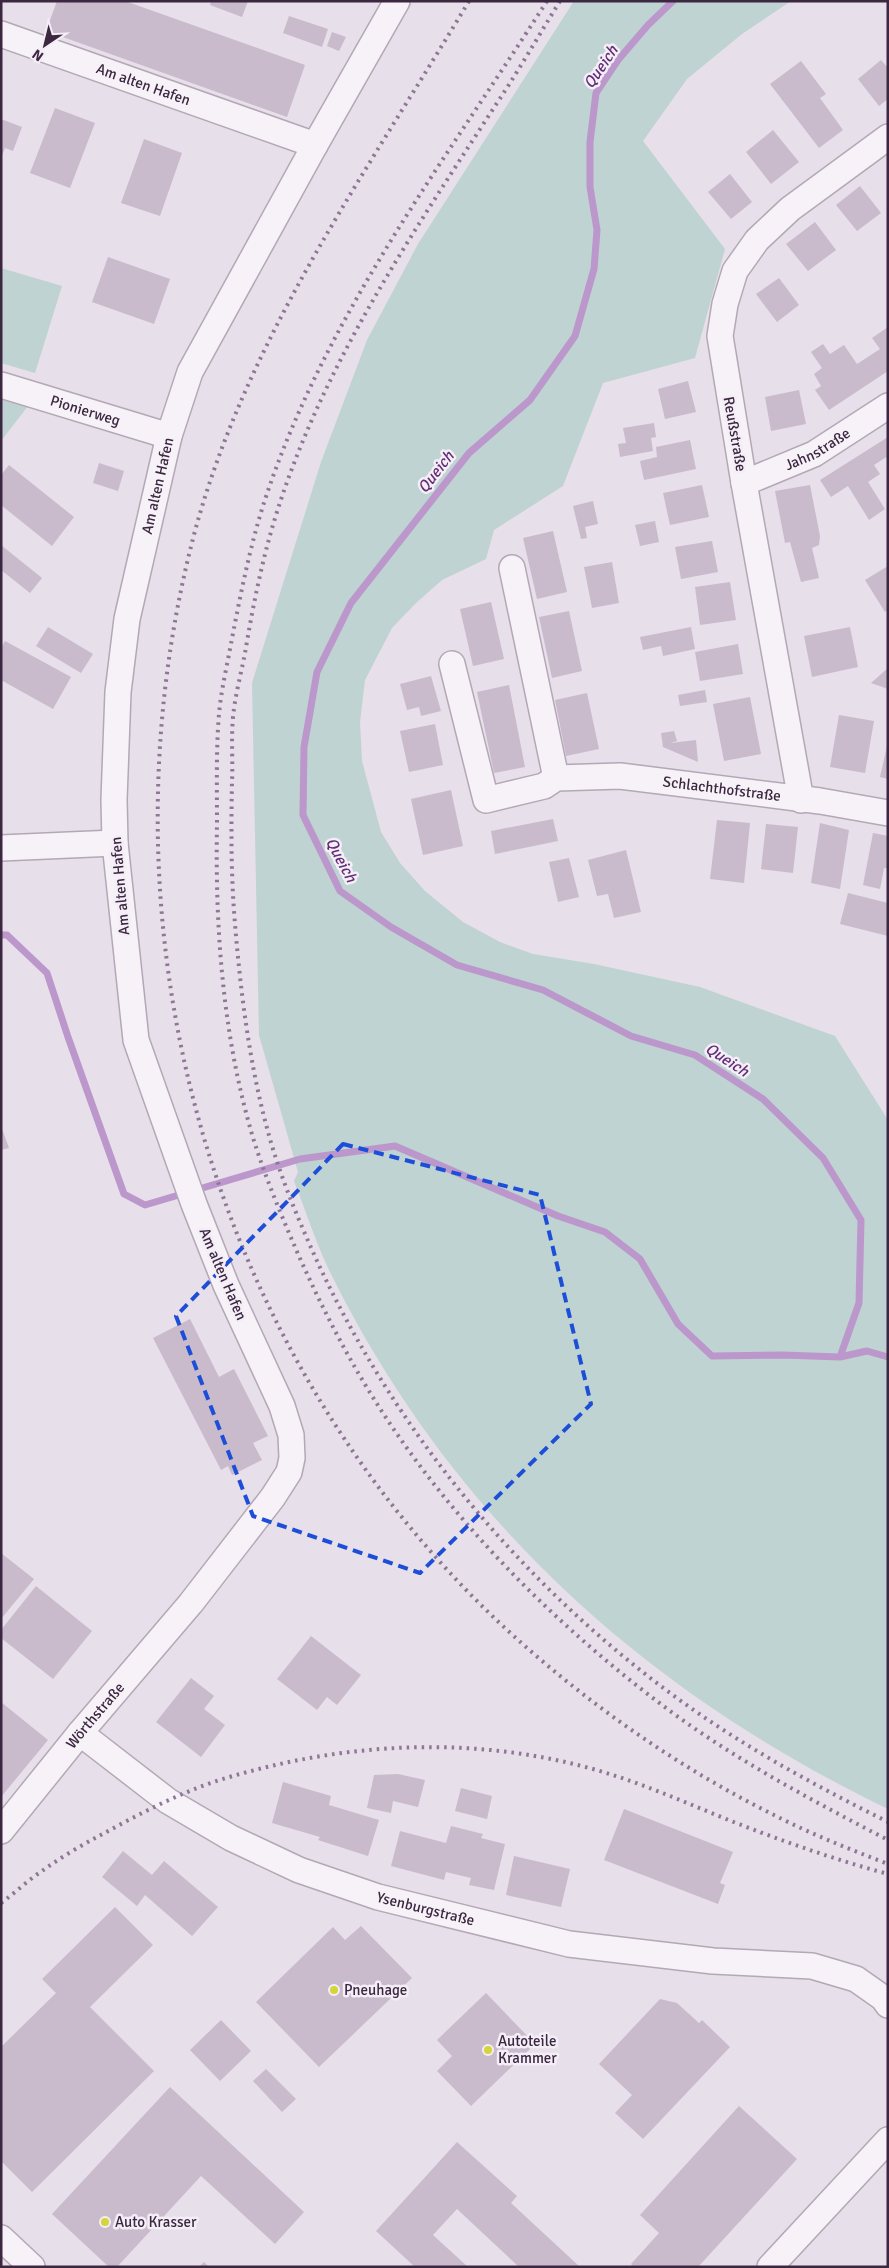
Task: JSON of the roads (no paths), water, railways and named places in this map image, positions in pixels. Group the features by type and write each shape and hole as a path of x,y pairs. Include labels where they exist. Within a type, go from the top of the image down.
{"street":[{"name":"Am alten Hafen","path":"191,1604 277,1492 290,1472 292,1458 291,1435 282,1406 226,1285 194,1204 136,1040 115,843 114,800 118,692 127,619 169,436 190,372 397,1"},
{"name":"Am alten Hafen","path":"1,34 315,145"},
{"name":"Reußstraße","path":"801,800 744,483 720,336 725,304 735,271 757,240 790,208 888,136"},
{"name":"Pionierweg","path":"1,385 169,436"},
{"name":"Jahnstraße","path":"744,483 814,454 888,406"},
{"path":"512,568 556,778"},
{"name":"Schlachthofstraße","path":"452,664 486,800 544,786 556,778 620,776 820,801 888,813"},
{"path":"1,848 115,843"},
{"name":"Wörthstraße","path":"1,1831 80,1734 191,1604"},
{"name":"Ysenburgstraße","path":"80,1734 168,1801 231,1838 299,1870 378,1898 569,1944 713,1961 812,1966 856,1979 883,1998 888,2004"},
{"path":"770,2267 888,2140"},
{"path":"1,2238 32,2267"}],"waterway":[{"name":"Queich","path":"673,1 648,25 618,60 596,93 590,142 590,187 597,230 594,269 575,336 530,400 469,453 351,603 317,672 304,747 303,815 340,891 391,927 457,965 543,990 631,1036 695,1055 763,1099 823,1158 861,1220 859,1303 840,1357"},
{"name":"Queich","path":"1,935 7,935 47,973 124,1194 145,1205 300,1159 395,1146 558,1216 605,1232 640,1259 678,1324 712,1356 782,1355 840,1357 867,1351 888,1357"}],"railway":[{"path":"469,1 351,192 278,323 246,390 218,459 195,531 167,675 158,820 167,965 195,1106 241,1243 304,1373 384,1495 481,1605 582,1694 696,1772 774,1815 816,1835 888,1864"},
{"path":"547,1 427,184 351,309 317,374 287,440 257,526 222,689 218,728 217,864 220,944 228,1024 235,1063 243,1102 264,1169 298,1254 331,1324 369,1391 399,1437 467,1524 504,1565 584,1642 670,1711 749,1764 888,1840"},
{"path":"560,1 513,78 433,201 372,302 318,405 276,515 262,566 235,701 232,725 232,871 240,978 247,1032 263,1113 275,1155 291,1201 317,1261 349,1326 386,1388 427,1447 471,1504 519,1558 570,1609 624,1657 681,1701 731,1735 782,1766 888,1822"},
{"path":"1,1903 56,1861 77,1848 147,1810 215,1781 322,1756 367,1750 413,1747 503,1751 548,1758 593,1769 644,1786 786,1842 888,1874"}],"place":[{"name":"Pneuhage","path":"334,1990"},
{"name":"Autoteile Krammer","path":"488,2050"},
{"name":"Auto Krasser","path":"105,2222"}]}
